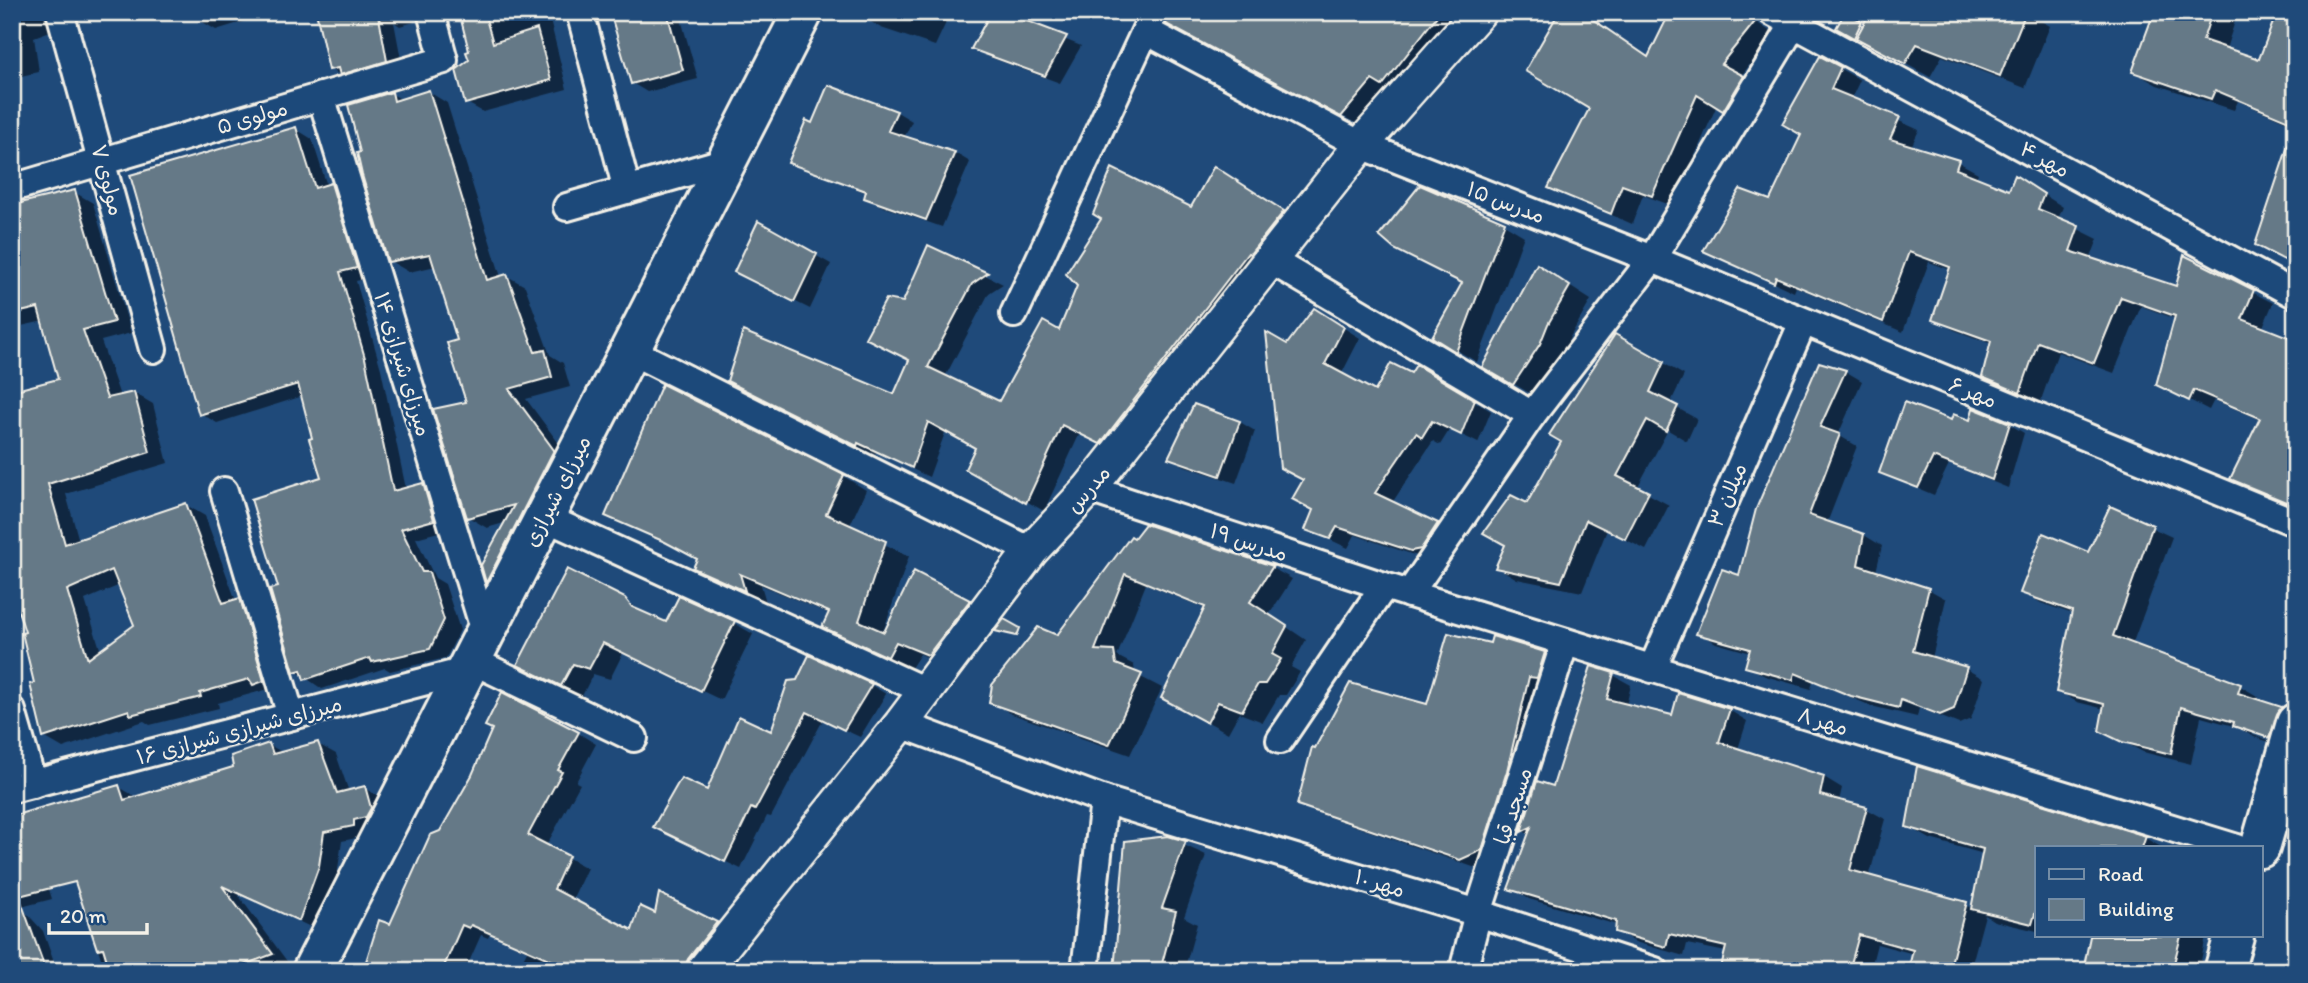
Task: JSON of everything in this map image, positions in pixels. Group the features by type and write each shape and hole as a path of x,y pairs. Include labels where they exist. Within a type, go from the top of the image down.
{"main road":[{"name":"میرزای شیرازی","path":"312,971 803,12"},
{"path":"2261,846 2296,723"},
{"path":"2224,971 2234,937"}],"street":[{"name":"مولوی ۷","path":"60,12 153,349"},
{"name":"مولوی ۵","path":"12,188 444,61 431,12"},
{"path":"580,12 627,190"},
{"name":"مدرس","path":"703,971 901,724 923,690 1031,551 1089,489 1272,261 1361,145 1479,12"},
{"path":"1280,740 1652,259 1789,16"},
{"name":"مهر ۴","path":"1789,16 2296,295"},
{"path":"1014,314 1150,21"},
{"name":"مدرس ۱۵","path":"1150,21 1361,145 1652,259"},
{"name":"میرزای شیرازی ۱۴","path":"321,96 474,654"},
{"path":"567,207 726,161"},
{"name":"مهر ۶","path":"1652,259 1802,323 2296,523"},
{"path":"1272,261 1532,415"},
{"name":"میلان ۳","path":"1653,668 1802,323"},
{"path":"629,350 1031,551"},
{"name":"مدرس ۱۹","path":"1089,489 1397,590"},
{"path":"224,491 291,716"},
{"path":"544,517 923,690"},
{"name":"مهر ۸","path":"1397,590 2230,846"},
{"name":"مسجد قبا","path":"1463,971 1478,913 1565,642"},
{"path":"474,654 634,738"},
{"name":"میرزای شیرازی شیرازی ۱۶","path":"22,786 291,716 474,654"},
{"path":"12,711 22,786"},
{"name":"مهر ۱۰","path":"901,724 1104,800 1478,913 1654,971"},
{"path":"1085,971 1104,800"}],"building":[{"path":"316,12 378,12 387,61 340,75 338,68 329,70"},
{"path":"459,12 484,12 493,43 537,29 551,80 465,104 456,70 469,60 466,52 469,51"},
{"path":"610,12 667,12 683,70 631,84"},
{"path":"991,12 1003,12 1067,36 1045,76 971,49"},
{"path":"1169,12 1440,12 1382,86 1372,80 1341,117 1166,24"},
{"path":"1559,12 1582,12 1648,57 1670,12 1756,12 1758,18 1721,64 1744,76 1723,111 1697,95 1652,196 1622,185 1611,214 1548,188 1589,109 1525,71"},
{"path":"1845,12 1862,21 1854,38 1836,28"},
{"path":"1870,12 2026,12 2000,76 1917,44 1905,64 1856,38"},
{"path":"2154,12 2212,12 2203,40 2259,59 2277,12 2296,12 2296,124 2215,90 2211,99 2132,72"},
{"path":"1820,56 1841,67 1831,89 1900,117 1890,139 1959,160 1956,169 2009,190 2015,175 2044,194 2038,209 2079,226 2070,251 2176,286 2184,255 2254,290 2242,319 2296,340 2296,506 2230,479 2260,418 2194,390 2189,401 2156,385 2175,316 2121,297 2094,363 2038,342 2020,393 1982,377 1991,341 1932,320 1950,267 1909,252 1883,322 1776,277 1774,283 1703,251 1740,189 1770,200 1801,135 1782,124"},
{"path":"828,85 897,111 888,131 955,152 926,220 864,198 866,191 788,163 806,120 812,123"},
{"path":"429,90 487,280 507,274 535,352 545,350 552,377 509,389 554,450 486,583 481,565 514,505 467,518 433,409 466,402 447,343 457,340 430,254 388,262 362,175 357,153 360,152 348,105 392,92 394,101"},
{"path":"296,127 315,188 331,183 357,268 340,272 365,358 393,491 423,483 434,520 401,529 422,572 429,572 444,620 430,649 372,662 370,658 304,680 301,670 294,672 270,589 278,587 251,499 321,477 309,439 312,438 298,384 199,415 130,175"},
{"path":"2291,137 2296,137 2296,266 2255,245"},
{"path":"1214,166 1284,211 1250,254 1248,253 1100,444 1062,425 1026,503 965,469 975,448 928,422 912,468 858,443 857,446 727,381 743,331 894,394 909,360 865,338 886,299 903,302 928,245 988,273 972,284 928,367 999,401 1043,321 1059,330 1077,286 1066,274 1101,219 1093,214 1112,168 1191,207"},
{"path":"1420,185 1505,222 1456,352 1432,337 1462,283 1394,249 1379,236"},
{"path":"75,190 114,322 83,330 107,398 134,392 150,452 48,484 65,544 186,503 223,603 240,598 264,681 253,685 249,679 200,693 201,697 130,715 129,710 43,738 30,684 34,683 22,633 25,632 12,591 12,391 58,379 38,308 12,314 12,205","holes":["112,570 134,625 88,659 67,590"]},
{"path":"758,221 817,254 794,302 734,272"},
{"path":"1537,264 1570,286 1540,344 1513,385 1482,367"},
{"path":"1314,308 1344,327 1325,364 1375,391 1391,363 1411,373 1416,365 1475,400 1461,435 1432,421 1422,437 1416,433 1375,493 1438,523 1421,549 1411,551 1337,527 1330,539 1305,530 1313,510 1292,499 1303,480 1280,468 1266,332 1287,344"},
{"path":"1615,334 1664,362 1650,392 1678,406 1666,431 1647,420 1617,476 1649,492 1625,539 1586,520 1561,582 1495,568 1505,545 1483,533 1511,495 1527,503 1561,442 1549,435"},
{"path":"1819,362 1846,370 1820,427 1840,434 1809,515 1864,534 1858,565 1929,588 1913,651 1967,667 1954,709 1940,715 1901,700 1899,708 1851,696 1795,673 1793,680 1745,667 1750,649 1696,634 1722,569 1739,575 1756,509"},
{"path":"662,384 844,475 826,514 886,541 859,621 884,632 914,571 970,600 928,655 896,642 888,657 822,627 829,612 740,574 745,591 693,568 697,559 605,516"},
{"path":"1904,402 1951,420 1953,414 1970,420 1973,408 2010,423 1992,480 1933,457 1918,488 1879,473"},
{"path":"1194,404 1240,421 1220,476 1168,458"},
{"path":"2110,506 2153,525 2113,636 2241,684 2238,693 2282,707 2269,738 2233,726 2234,722 2181,707 2171,754 2122,742 2099,731 2104,704 2056,692 2072,611 2020,593 2043,533 2088,552"},
{"path":"1145,524 1273,566 1250,602 1287,626 1272,654 1281,659 1265,684 1258,684 1242,711 1218,702 1207,723 1161,698 1205,607 1125,574 1095,650 1114,651 1116,664 1142,674 1109,745 989,703 992,685 1038,627 1057,635 1131,536 1134,538"},
{"path":"567,569 625,598 632,607 666,622 679,596 735,621 701,691 603,643 589,669 573,664 561,686 517,665"},
{"path":"1004,619 1020,628 1017,636 995,631"},
{"path":"1448,633 1490,643 1492,636 1545,652 1537,678 1529,677 1507,771 1482,850 1460,860 1297,805 1312,747 1315,748 1350,683 1427,704"},
{"path":"809,655 872,684 844,730 807,712 755,810 751,808 725,862 653,827 681,778 707,790 739,716 771,731 788,681 797,680"},
{"path":"1591,666 1614,673 1607,699 1672,715 1678,693 1730,709 1719,742 1824,776 1820,795 1867,807 1850,870 1967,902 1949,971 1908,971 1913,950 1859,935 1849,971 1720,971 1726,947 1669,934 1666,947 1615,932 1616,921 1508,889 1531,827 1521,832 1537,781 1553,786"},
{"path":"502,692 579,732 558,770 562,772 528,835 569,856 554,889 632,930 640,906 655,913 659,893 717,922 688,959 683,971 576,971 471,925 469,928 462,925 442,971 363,971 379,920 390,924 430,835 440,831 472,775 492,729 485,726"},
{"path":"318,742 337,793 365,786 371,808 366,817 354,820 354,826 324,832 319,866 299,921 222,886 273,954 228,971 110,971 103,948 97,949 75,882 19,896 46,971 12,971 12,816 119,785 124,800 233,767 231,756 269,743 273,754"},
{"path":"1917,766 2146,836 2143,846 2035,846 2035,914 2032,924 1971,909 1983,849 1906,827"},
{"path":"1168,836 1186,841 1162,908 1176,911 1160,971 1114,971 1125,841"},
{"path":"2090,937 2181,937 2172,971 2083,971"}]}
